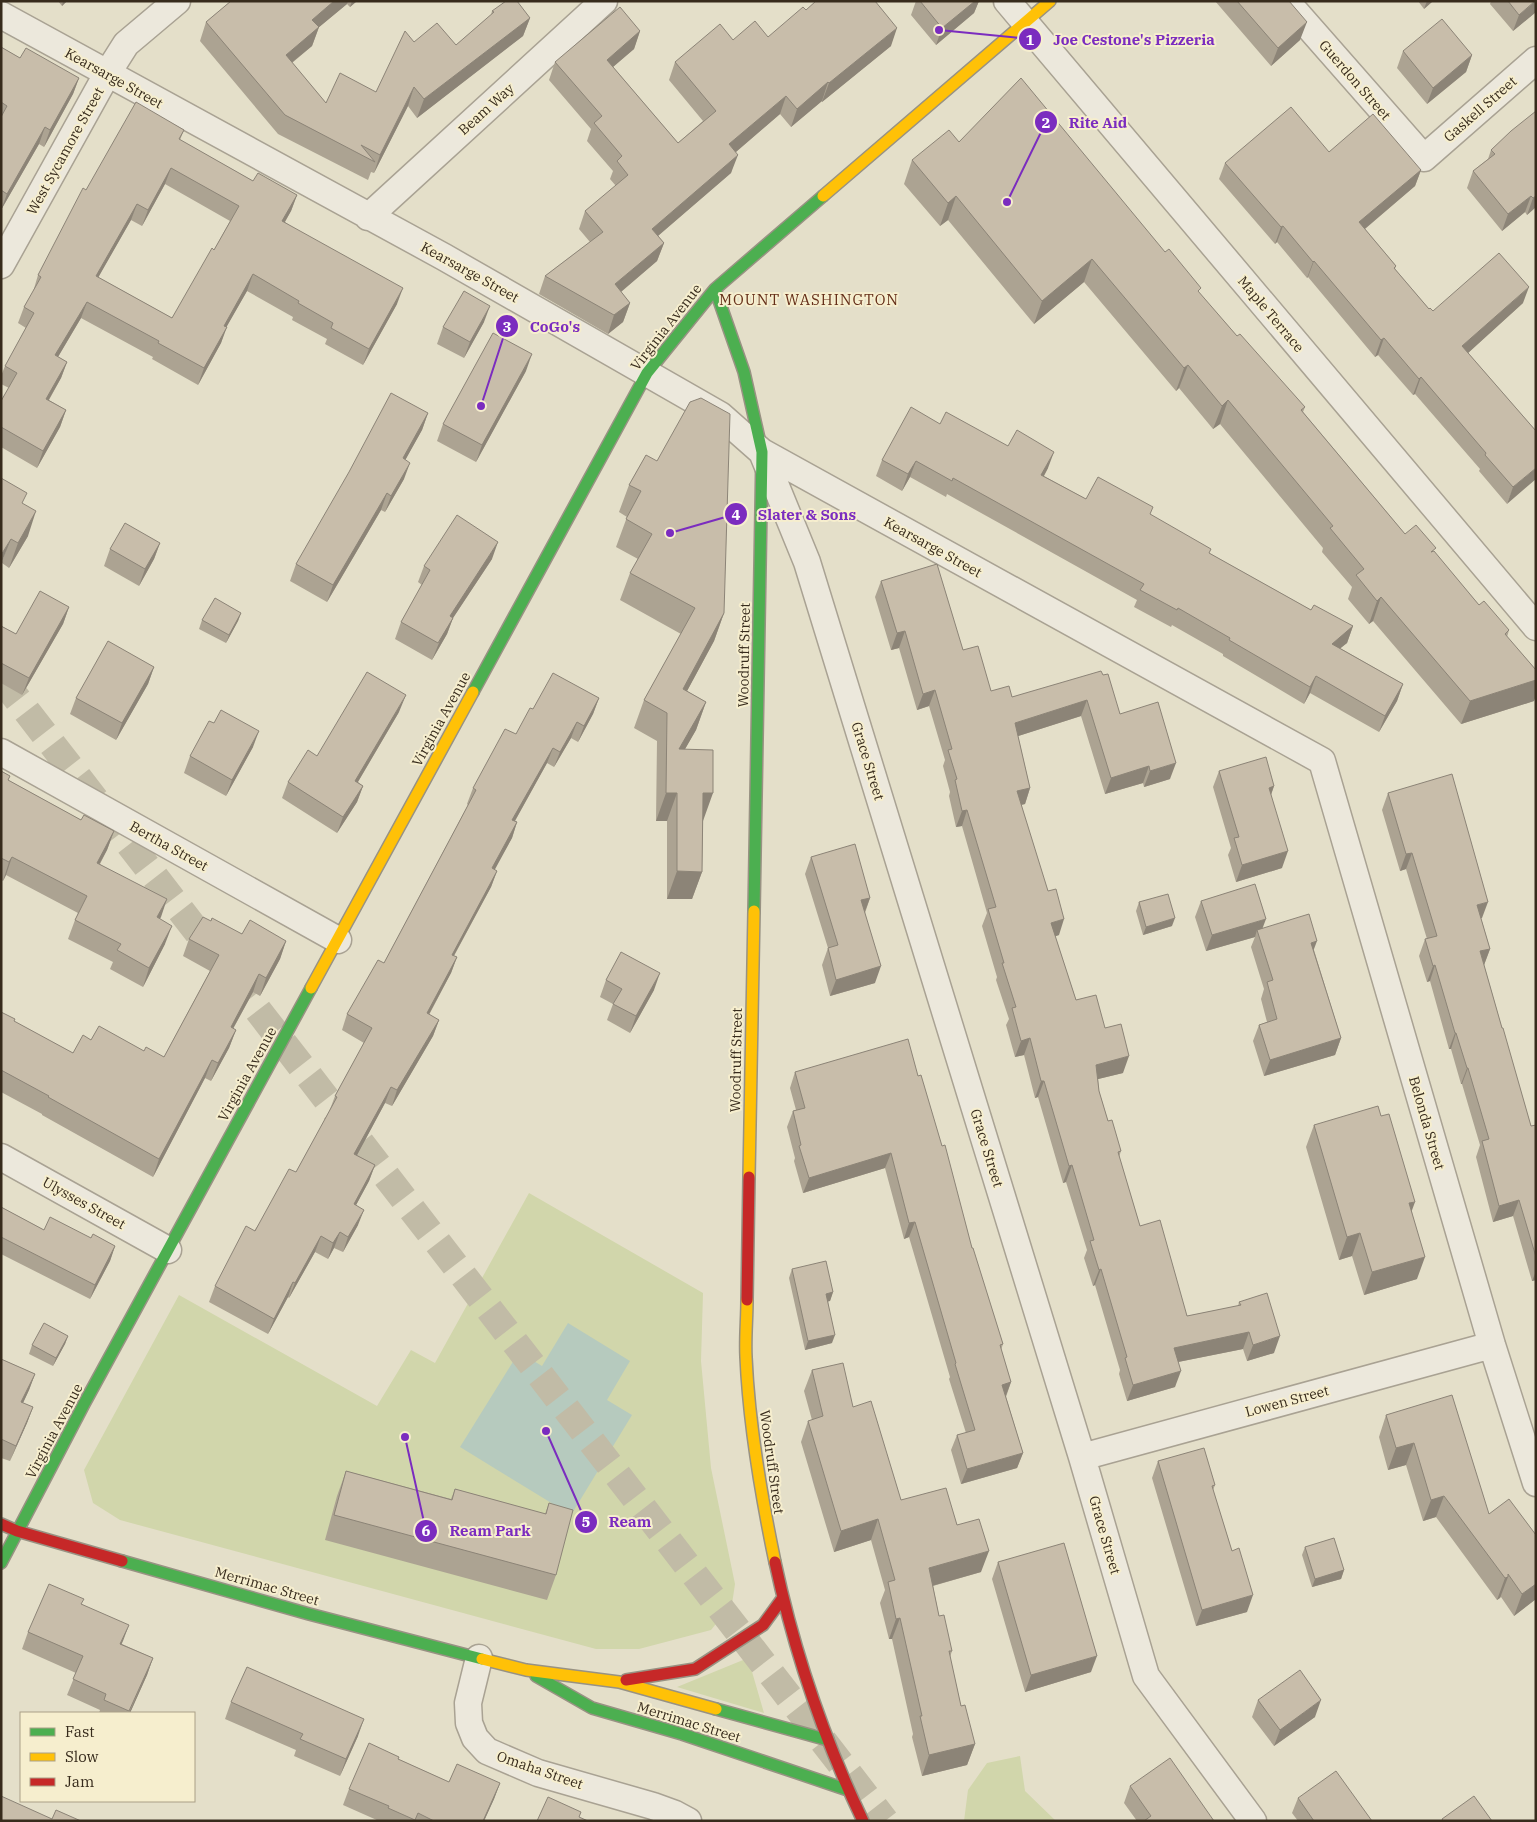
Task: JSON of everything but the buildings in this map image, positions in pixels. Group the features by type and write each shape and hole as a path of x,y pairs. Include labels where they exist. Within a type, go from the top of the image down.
{"street":[{"name":"West Sycamore Street","path":"1,265 107,74 126,44 177,1"},
{"name":"Beam Way","path":"368,217 604,1"},
{"name":"Maple Terrace","path":"1007,1 1536,628"},
{"name":"Virginia Avenue","path":"1,1563 168,1250 647,373 715,289 1050,1"},
{"name":"Guerdon Street","path":"1286,1 1424,158"},
{"name":"Kearsarge Street","path":"1,16 444,257 720,414 762,452 1322,761"},
{"name":"Gaskell Street","path":"1424,158 1536,60"},
{"name":"Woodruff Street","path":"715,289 744,372 762,452 746,1357 750,1413 766,1527 782,1599 801,1664 828,1740 863,1821"},
{"name":"Grace Street","path":"762,452 808,562 1082,1457 1146,1676 1253,1821"},
{"name":"Bertha Street","path":"1,752 338,940"},
{"name":"Belonda Street","path":"1322,761 1492,1345 1536,1483"},
{"name":"Ulysses Street","path":"1,1157 168,1250"},
{"name":"Lowen Street","path":"1082,1457 1492,1345"},
{"name":"Merrimac Street","path":"1,1524 17,1532 309,1614 526,1670 619,1682 828,1740"},
{"path":"619,1682 695,1669 763,1625 782,1599"},
{"name":"Omaha Street","path":"479,1658 468,1703 469,1723 475,1738 487,1752 538,1773 653,1806 688,1821"},
{"name":"Merrimac Street","path":"526,1670 592,1708 682,1734 848,1790"}],"green space":[{"path":"529,1193 703,1293 701,1361 711,1468 735,1584 732,1604 711,1630 639,1649 596,1649 120,1520 93,1503 84,1470 179,1295 377,1406 411,1350 435,1363"},
{"path":"748,1658 764,1713 677,1687"},
{"path":"1020,1756 1025,1791 1056,1821 964,1821 968,1790 987,1763"}],"shaded area":[{"path":"568,1323 630,1361 607,1400 632,1415 571,1515 460,1447 519,1352 542,1366"}],"tunnel":[{"path":"1,678 885,1821"}],"traffic: fast":[{"path":"473,692 647,373 715,289 823,196"},
{"path":"715,289 744,372 762,452 754,911"},
{"path":"1,1563 84,1404 311,988"},
{"path":"122,1561 309,1614 482,1659"},
{"path":"536,1676 592,1708 682,1734 848,1790"},
{"path":"716,1709 828,1740"}],"traffic: slow":[{"path":"823,196 1050,1"},
{"path":"311,988 473,692"},
{"path":"749,1177 754,911"},
{"path":"747,1300 746,1350 750,1409 760,1486 775,1562"},
{"path":"482,1659 526,1670 619,1682 716,1709"}],"traffic: jam":[{"path":"747,1300 749,1177"},
{"path":"1,1524 17,1531 122,1561"},
{"path":"775,1562 791,1628 812,1694 835,1758 863,1821"},
{"path":"626,1680 695,1669 763,1625 782,1599"}],"place":[{"name":"Joe Cestone's Pizzeria","path":"939,30"},
{"name":"Rite Aid","path":"1007,202"},
{"name":"CoGo's","path":"481,406"},
{"name":"Slater & Sons","path":"670,533"},
{"name":"Ream","path":"546,1431"},
{"name":"Ream Park","path":"405,1437"}],"district":[{"name":"MOUNT WASHINGTON","path":"809,299"}]}
